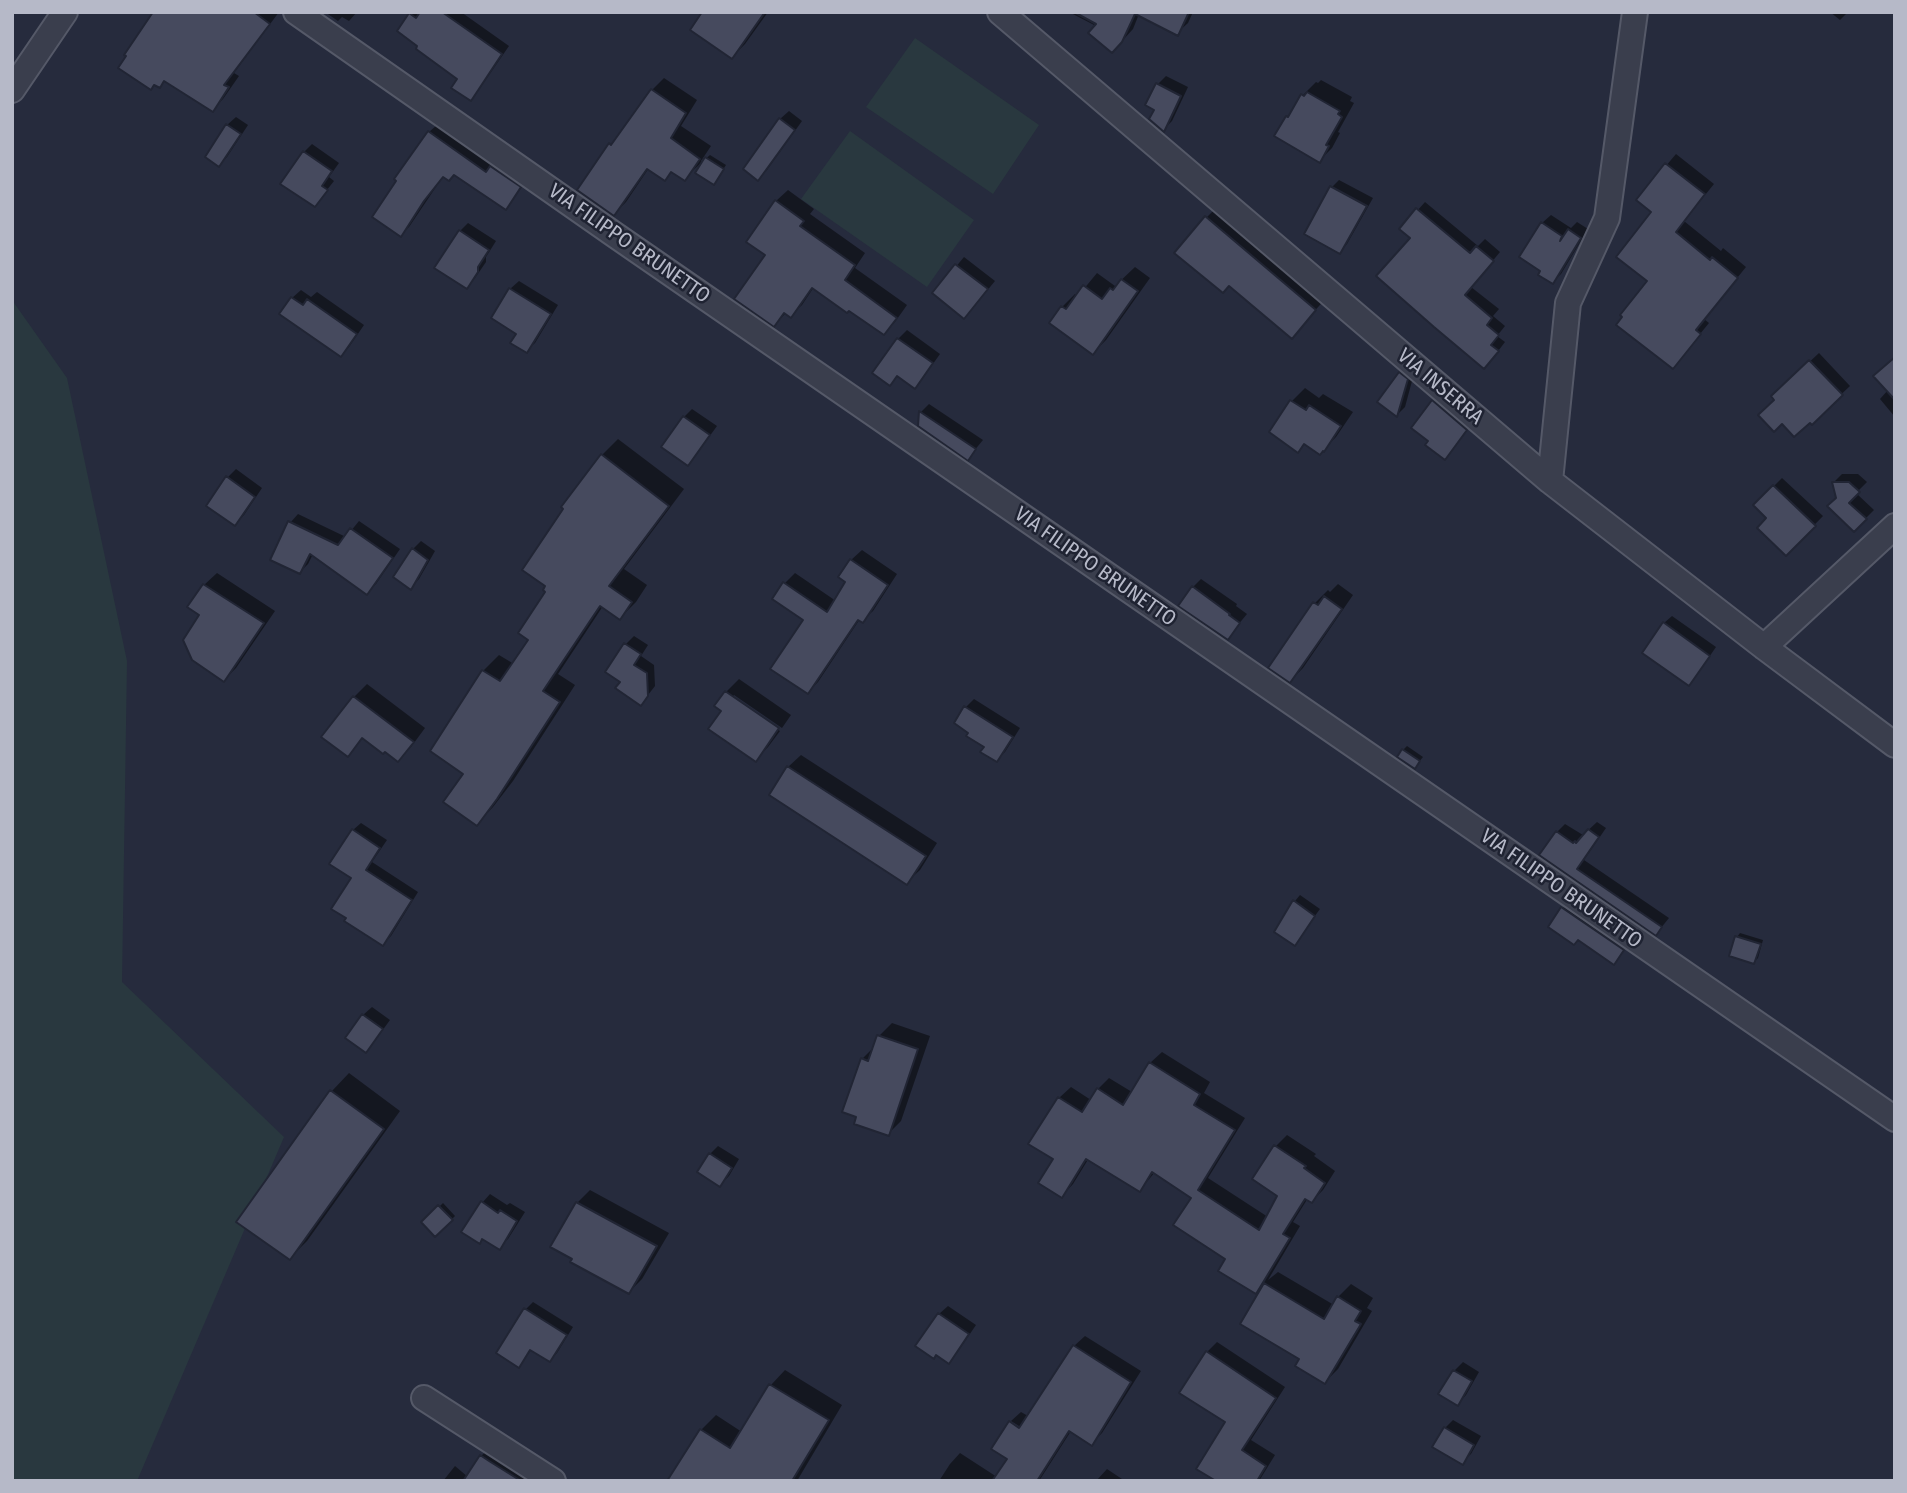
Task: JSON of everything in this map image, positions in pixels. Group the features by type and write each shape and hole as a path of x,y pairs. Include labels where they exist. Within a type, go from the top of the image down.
{"street":[{"path":"12,90 65,12"},
{"name":"VIA FILIPPO BRUNETTO","path":"296,12 1895,1119"},
{"name":"VIA INSERRA","path":"1000,12 1550,481 1895,745"},
{"path":"1550,481 1568,303 1607,218 1635,12"},
{"path":"1764,647 1895,526"},
{"path":"424,1398 553,1481"}],"shaded area":[{"path":"915,38 1039,125 993,194 866,107"},
{"path":"850,131 974,220 927,287 801,199"},
{"path":"12,300 67,378 127,661 122,982 284,1137 137,1481 12,1481"}],"building":[{"path":"153,12 254,12 270,24 224,85 229,87 213,112 164,81 160,88 154,85 151,90 118,68"},
{"path":"420,12 442,12 502,54 471,101 451,88 457,79 416,49 417,46 397,31 409,13 416,18"},
{"path":"702,12 765,12 732,59 690,30"},
{"path":"1074,12 1189,12 1178,36 1135,14 1122,42 1112,53 1088,33 1096,24"},
{"path":"1156,83 1181,96 1164,132 1149,119 1154,110 1145,105"},
{"path":"651,89 686,113 671,138 700,159 685,181 671,172 665,181 647,169 614,216 577,190"},
{"path":"1307,92 1340,111 1338,114 1342,117 1326,145 1329,146 1320,163 1274,136 1301,94 1304,96"},
{"path":"779,118 795,130 758,181 743,169"},
{"path":"226,124 241,134 219,167 205,157"},
{"path":"428,131 486,172 490,166 521,187 506,210 454,175 449,181 443,177 401,237 372,217 396,181 394,179"},
{"path":"303,151 332,171 322,186 328,190 315,207 280,184"},
{"path":"705,157 724,169 714,185 695,173"},
{"path":"1665,163 1705,194 1676,232 1710,260 1712,257 1738,278 1696,330 1701,334 1673,369 1616,325 1622,317 1620,315 1647,281 1616,257 1651,212 1636,200"},
{"path":"1330,186 1367,206 1340,254 1304,234"},
{"path":"775,200 804,221 800,226 855,265 845,280 897,318 884,335 812,288 791,318 784,313 774,327 734,299 765,255 746,242"},
{"path":"1416,208 1470,253 1476,246 1494,261 1465,295 1492,318 1487,325 1499,335 1491,345 1499,351 1484,369 1376,276 1410,238 1399,229"},
{"path":"1205,216 1316,310 1292,339 1229,286 1223,293 1174,253"},
{"path":"1541,222 1562,236 1560,241 1568,229 1581,238 1553,284 1538,275 1540,271 1519,257"},
{"path":"459,230 489,250 467,289 434,268"},
{"path":"955,264 988,289 964,319 932,293"},
{"path":"1121,279 1138,291 1093,355 1049,323 1061,306 1066,309 1083,285 1102,299"},
{"path":"509,288 551,314 527,353 510,343 516,334 491,318"},
{"path":"291,297 303,305 307,299 357,334 341,357 279,314"},
{"path":"897,338 933,363 915,389 897,376 890,386 872,373"},
{"path":"1895,357 1895,400 1873,376"},
{"path":"1809,360 1843,395 1812,425 1810,423 1794,437 1782,424 1774,432 1758,415 1774,400 1771,396"},
{"path":"1399,372 1408,379 1397,417 1377,402"},
{"path":"1290,400 1306,410 1309,405 1341,426 1320,455 1304,444 1298,453 1269,432"},
{"path":"1432,400 1467,430 1445,460 1425,445 1428,441 1411,428"},
{"path":"919,411 976,449 968,461 918,426"},
{"path":"683,416 710,435 688,466 661,447"},
{"path":"601,454 669,506 609,586 632,602 620,620 600,606 543,691 560,702 477,826 443,802 463,774 430,751 482,670 500,681 528,640 518,633 545,592 545,586 522,570 563,509 561,507"},
{"path":"226,476 255,497 235,526 206,506"},
{"path":"1832,482 1849,482 1860,492 1849,503 1867,519 1854,532 1827,506 1836,498"},
{"path":"1773,485 1816,526 1786,556 1757,528 1766,518 1753,505"},
{"path":"288,521 338,545 350,528 393,558 367,595 310,554 300,574 270,560"},
{"path":"412,548 428,560 411,590 393,577"},
{"path":"850,559 888,585 863,623 858,620 808,694 770,669 803,620 772,599 783,582 827,612 845,582 838,577"},
{"path":"203,584 264,623 224,682 192,660 183,640 199,615 187,607"},
{"path":"1192,586 1240,623 1228,640 1178,606"},
{"path":"1324,596 1342,609 1290,683 1268,668 1313,602 1318,605"},
{"path":"1663,622 1710,656 1689,686 1642,653"},
{"path":"624,643 641,654 634,665 647,673 648,696 641,706 615,688 620,682 605,672"},
{"path":"725,691 779,728 756,762 708,729 721,711 714,706"},
{"path":"353,696 414,742 398,762 362,738 348,757 321,737"},
{"path":"964,706 1013,737 997,762 980,752 984,747 966,736 968,733 954,723"},
{"path":"1402,749 1420,761 1415,769 1397,757"},
{"path":"787,766 926,856 907,885 769,795"},
{"path":"352,829 380,848 366,870 412,900 383,946 344,921 346,918 331,909 351,878 329,864"},
{"path":"1588,829 1599,837 1577,869 1662,927 1656,936 1539,855 1556,831 1576,843"},
{"path":"1293,900 1315,916 1295,946 1274,932"},
{"path":"1561,907 1624,950 1614,965 1578,940 1574,945 1548,927"},
{"path":"1735,936 1761,944 1754,964 1729,956"},
{"path":"362,1014 383,1029 366,1053 345,1038"},
{"path":"877,1035 918,1049 889,1136 854,1124 856,1117 842,1112 861,1058 868,1061"},
{"path":"1149,1062 1200,1094 1194,1105 1235,1130 1198,1190 1259,1230 1277,1196 1252,1179 1274,1145 1306,1166 1304,1168 1325,1183 1312,1203 1305,1199 1283,1234 1290,1238 1256,1294 1218,1271 1225,1259 1173,1225 1191,1198 1152,1172 1140,1192 1086,1159 1062,1198 1038,1183 1053,1159 1028,1144 1058,1097 1082,1112 1097,1088 1123,1105"},
{"path":"330,1090 384,1129 290,1260 236,1222"},
{"path":"709,1153 732,1168 720,1187 697,1172"},
{"path":"481,1201 498,1213 500,1210 517,1221 500,1250 482,1239 480,1244 461,1232"},
{"path":"576,1202 657,1246 629,1294 570,1262 572,1259 550,1247"},
{"path":"438,1205 453,1220 435,1237 421,1222"},
{"path":"1264,1283 1324,1319 1337,1296 1361,1311 1355,1321 1361,1324 1325,1384 1295,1366 1299,1359 1240,1324"},
{"path":"524,1308 567,1335 550,1362 530,1350 519,1368 496,1353"},
{"path":"938,1313 969,1334 949,1364 936,1355 934,1359 915,1346"},
{"path":"1073,1345 1131,1382 1092,1446 1069,1431 1037,1481 992,1481 1007,1459 991,1449 1009,1421 1019,1428"},
{"path":"1206,1351 1276,1398 1242,1450 1266,1466 1257,1481 1216,1481 1196,1469 1225,1422 1179,1393"},
{"path":"1453,1370 1472,1381 1458,1406 1438,1394"},
{"path":"769,1384 829,1420 792,1481 667,1481 700,1429 730,1448"},
{"path":"1444,1427 1474,1445 1463,1465 1432,1447"},
{"path":"480,1455 489,1461 521,1481 463,1481"}]}
